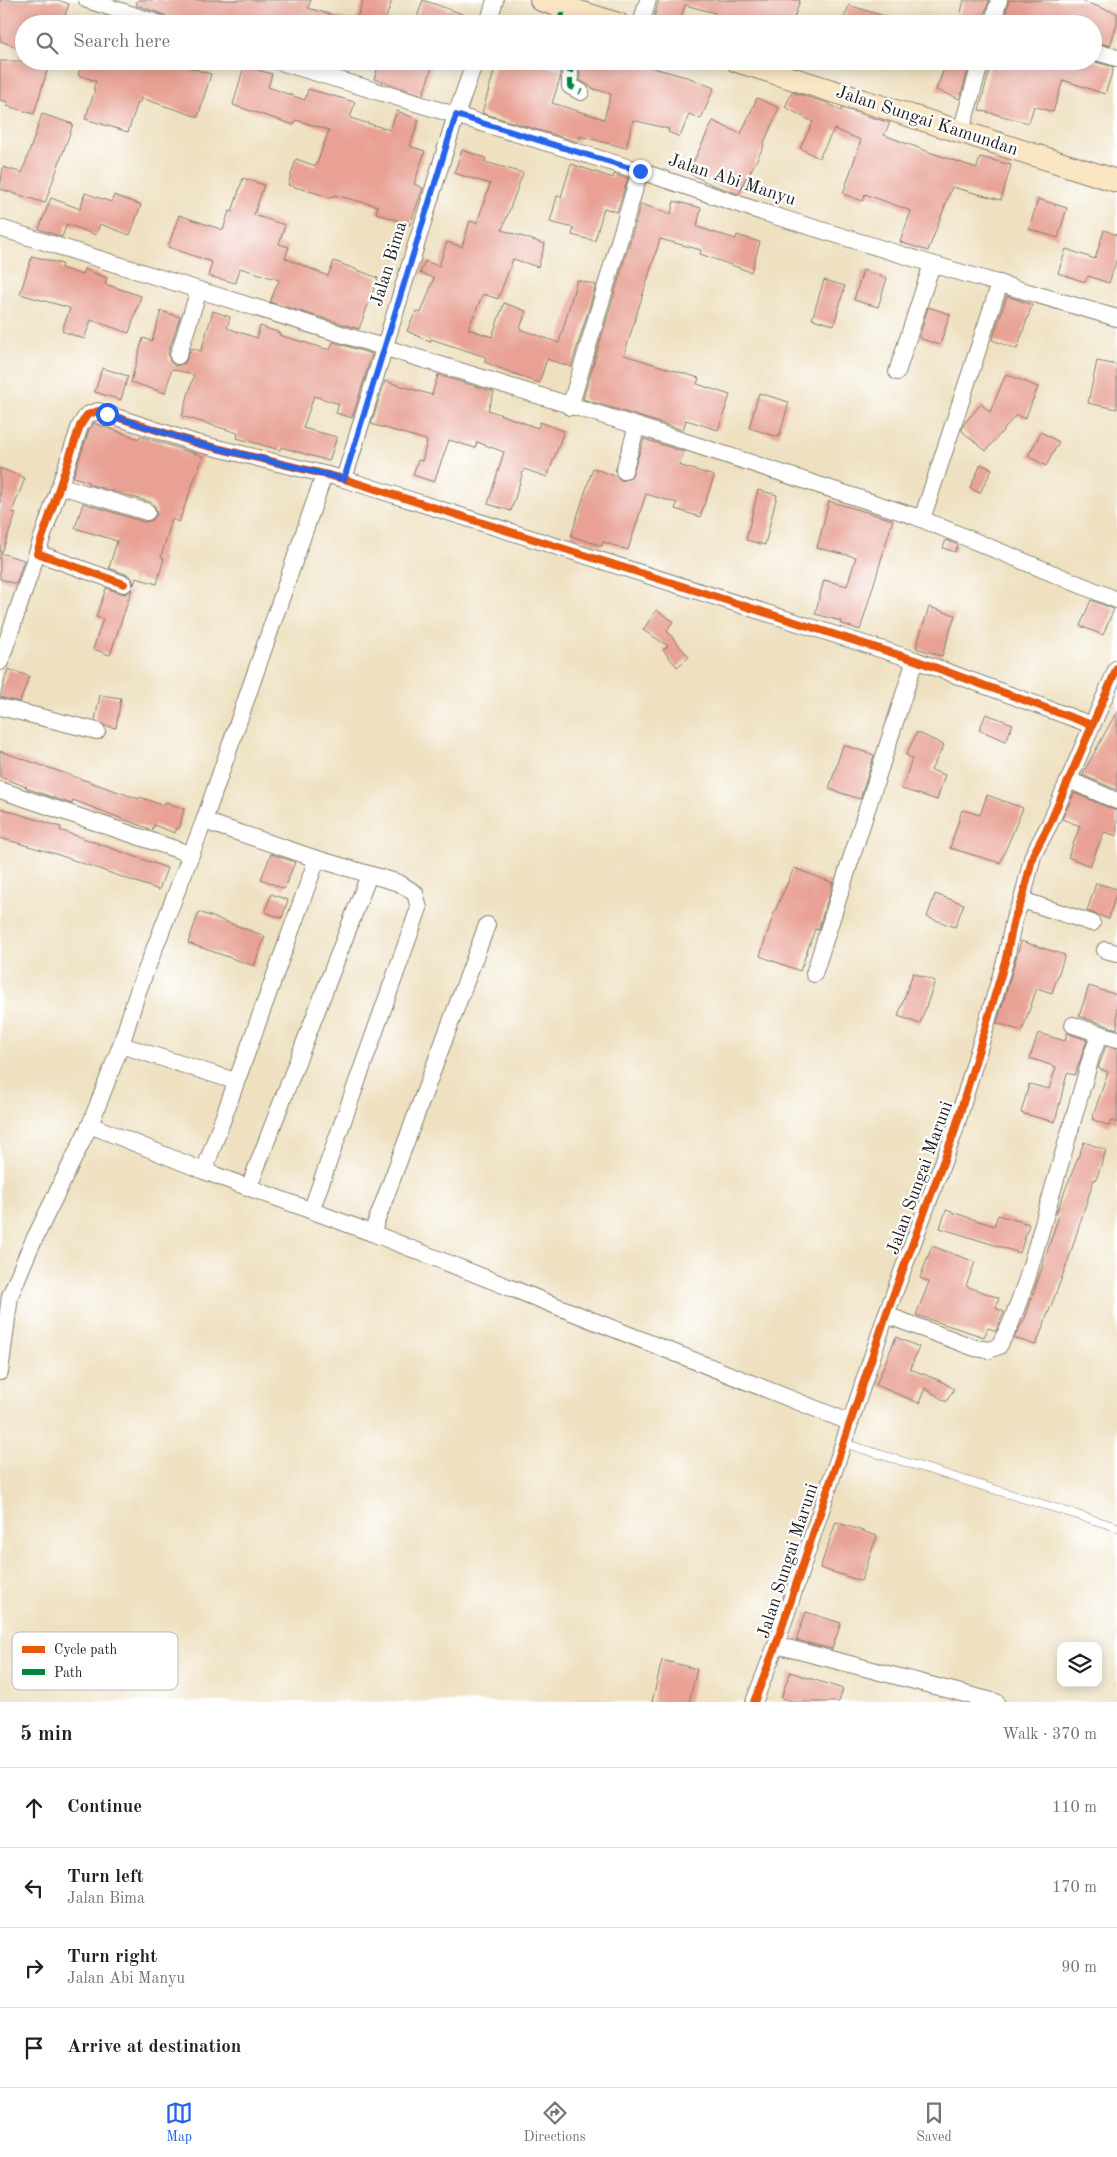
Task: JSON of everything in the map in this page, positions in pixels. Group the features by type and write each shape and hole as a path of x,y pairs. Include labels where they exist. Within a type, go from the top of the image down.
{"main road":[{"path":"541,0 562,15"},
{"name":"Jalan Sungai Kamundan","path":"766,70 1117,181"}],"street":[{"path":"87,0 133,15"},
{"path":"491,15 496,0"},
{"path":"644,15 648,0"},
{"path":"995,15 1000,0"},
{"path":"1102,54 1117,58"},
{"name":"Jalan Abi Manyu","path":"307,70 640,171 762,212 1117,318"},
{"name":"Jalan Bima","path":"344,479 471,70"},
{"path":"570,70 570,86 582,92"},
{"path":"961,131 978,70"},
{"path":"570,406 640,171"},
{"path":"0,228 384,346 922,519 1117,600"},
{"path":"897,372 932,264"},
{"path":"922,519 1000,283"},
{"path":"178,356 199,290"},
{"path":"0,662 6,627 37,554 80,426 87,415 98,412 196,443 344,479 915,660 1092,724"},
{"path":"624,471 637,426"},
{"path":"0,1372 10,1296 28,1250 90,1125 121,1045 138,991 204,821 324,475"},
{"path":"61,486 147,512"},
{"path":"37,554 124,584"},
{"path":"814,974 915,660"},
{"name":"Jalan Sungai Maruni","path":"754,1702 776,1645 886,1315 954,1133 1006,958 1014,919 1022,900 1033,855 1117,668"},
{"path":"0,706 97,731"},
{"path":"1068,780 1117,801"},
{"path":"0,790 190,854"},
{"path":"204,821 317,859 399,883 415,893 419,908 311,1211"},
{"path":"204,1170 317,859"},
{"path":"249,1187 369,875"},
{"path":"1022,900 1092,923"},
{"path":"372,1233 487,925"},
{"path":"1073,1025 1117,1039"},
{"path":"886,1315 974,1348 989,1350 999,1346 1011,1323 1027,1279 1089,1062 1100,1034"},
{"path":"121,1045 236,1081"},
{"path":"90,1125 372,1233 849,1422"},
{"path":"776,1645 996,1702"}],"lane":[{"path":"843,1443 1117,1526"}],"building":[{"path":"0,0 58,0 69,4 65,15 15,15 15,46 0,41"},
{"path":"138,0 311,0 308,8 332,15 165,15 136,5"},
{"path":"363,0 392,0 387,15 358,15"},
{"path":"423,0 465,15 418,15"},
{"path":"659,0 800,0 795,15 714,15 715,13 685,5 682,15 655,15"},
{"path":"964,0 989,0 984,15 960,15"},
{"path":"1009,0 1078,0 1117,13 1117,24 1110,46 1102,44 1102,15 1013,15 1006,13"},
{"path":"849,5 880,15 845,15"},
{"path":"0,61 15,61 15,70 47,70 34,114 7,106 8,102 0,100"},
{"path":"1102,64 1114,67 1105,94 1063,80 1053,112 1034,106 1029,123 979,110 990,70 1102,70"},
{"path":"79,70 197,70 211,74 198,117 141,98 128,132 85,119 95,90 93,89 96,81 78,75"},
{"path":"243,70 258,70 272,74 268,87 305,100 308,89 355,102 350,118 390,130 397,111 419,120 410,146 425,151 414,184 423,188 410,225 376,213 378,206 334,195 333,198 288,185 296,159 316,166 329,130 296,120 294,125 233,105"},
{"path":"377,70 431,70 423,95 374,79"},
{"path":"494,70 560,70 560,79 552,103 604,119 611,94 594,89 580,80 580,70 661,70 690,78 714,88 701,119 689,114 680,137 668,132 669,129 633,120 626,148 580,136 578,142 482,113"},
{"path":"944,70 968,70 960,99 936,90"},
{"path":"792,92 827,103 841,111 842,108 890,123 884,135 977,168 980,157 1011,165 1001,200 952,187 928,251 900,242 911,211 865,194 863,201 843,194 861,140 834,129 819,158 800,148 813,122 785,107"},
{"path":"757,98 779,108 764,146 746,177 739,194 713,185 688,173 713,121 741,134"},
{"path":"42,114 73,124 45,203 0,189 3,167 22,173"},
{"path":"462,150 486,158 485,162 523,173 502,230 545,244 538,267 513,259 498,299 483,294 468,329 492,337 504,303 526,311 520,329 559,343 577,280 596,285 571,367 547,359 539,383 484,362 486,357 431,339 430,342 407,331 416,311 421,313 434,278 420,273 425,261 439,266 447,242 462,247 470,221 477,223 490,184 454,173"},
{"path":"571,164 613,178 614,174 628,178 617,212 604,208 595,241 572,235 574,228 550,222 557,196 561,197"},
{"path":"243,178 264,185 254,215 285,225 279,244 289,247 285,258 328,276 334,261 378,278 359,329 270,302 279,280 240,268 236,283 208,276 212,262 168,247 179,215 223,230 229,211 232,212"},
{"path":"85,193 111,202 114,195 141,205 130,235 100,224 96,235 67,224 62,237 39,229 51,198 80,209"},
{"path":"1038,199 1067,208 1058,238 1029,229"},
{"path":"674,201 701,208 697,227 736,239 737,235 760,242 751,272 700,254 701,250 660,239 624,355 699,378 697,384 730,395 718,430 686,420 683,430 583,399 641,204 671,214"},
{"path":"1104,230 1117,235 1117,258 1109,283 1088,276 1085,282 1058,273 1066,249 1095,259"},
{"path":"32,256 62,264 61,268 82,275 84,269 107,278 105,284 141,296 129,333 91,320 84,339 62,331 70,308 20,294"},
{"path":"863,270 887,278 878,307 854,300"},
{"path":"824,280 845,286 834,325 812,319"},
{"path":"1007,296 1032,305 1017,349 992,340"},
{"path":"928,307 950,314 940,345 919,338"},
{"path":"161,311 180,317 168,353 170,362 175,366 185,363 191,348 201,351 213,311 230,317 227,328 257,338 260,326 280,333 279,335 330,350 333,342 372,354 352,418 336,413 339,404 314,396 303,428 337,437 329,461 281,447 280,450 237,438 238,433 182,416 194,375 172,369 165,393 131,382 143,338 152,341"},
{"path":"1097,361 1117,365 1117,409 1088,403"},
{"path":"102,368 128,376 121,400 95,392"},
{"path":"1006,374 1038,387 1025,419 1016,415 986,451 962,431 963,425 981,404 990,412"},
{"path":"438,375 494,392 488,410 538,428 540,422 564,431 547,477 524,469 511,511 488,504 504,452 477,442 475,448 449,440 434,482 413,475 418,460 422,461 426,440 371,424 385,381 432,395"},
{"path":"759,393 789,402 779,437 749,428"},
{"path":"94,423 139,439 140,436 203,456 179,522 172,519 161,557 164,558 157,584 136,578 134,585 132,578 128,575 109,568 117,541 75,528 83,503 144,522 153,520 157,514 155,506 150,502 88,484 89,482 73,477 89,430"},
{"path":"1041,432 1059,442 1046,466 1028,456"},
{"path":"644,439 684,452 679,465 714,476 700,517 675,509 677,503 646,494 628,550 603,542 602,546 571,536 593,468 615,476 622,481 631,478"},
{"path":"981,464 992,469 980,493 970,488"},
{"path":"0,468 25,478 12,512 16,513 2,552 0,552"},
{"path":"758,490 777,495 765,545 746,540"},
{"path":"829,501 893,520 860,630 840,623 841,621 815,614 824,580 847,586 856,557 817,548"},
{"path":"946,540 958,545 955,552 943,548"},
{"path":"0,553 24,560 16,584 0,579"},
{"path":"106,588 125,594 132,589 110,655 93,649 103,619 96,617"},
{"path":"1091,600 1114,609 1103,635 1080,626"},
{"path":"929,607 955,615 942,656 916,648"},
{"path":"656,610 673,621 667,631 689,657 677,667 663,650 668,646 643,630"},
{"path":"8,669 29,676 20,702 0,697"},
{"path":"100,695 121,698 116,728 106,726 95,720"},
{"path":"1117,711 1117,790 1082,775"},
{"path":"986,714 1013,724 1006,741 979,730"},
{"path":"917,732 944,745 931,770 945,775 937,800 902,789 912,758 906,755"},
{"path":"843,745 874,755 860,799 829,789"},
{"path":"0,751 139,799 140,797 164,806 165,802 184,809 179,829 177,828 175,833 154,825 152,830 73,800 72,804 0,777"},
{"path":"1074,793 1117,811 1117,836 1104,832 1090,866 1068,857 1080,826 1062,819"},
{"path":"987,795 1023,808 1000,863 950,848 962,810 980,815"},
{"path":"0,808 61,827 60,830 167,868 159,890 53,853 0,838"},
{"path":"271,854 295,862 284,889 261,879"},
{"path":"794,868 833,883 818,930 815,929 800,971 760,956 774,913"},
{"path":"1096,883 1117,889 1109,919 1087,911"},
{"path":"271,894 288,900 282,918 265,912"},
{"path":"935,894 964,904 955,927 927,917"},
{"path":"199,912 265,936 254,966 188,943"},
{"path":"1021,941 1065,955 1052,993 1037,988 1022,1031 997,1023"},
{"path":"913,973 935,981 920,1024 898,1016"},
{"path":"1089,986 1117,995 1117,1029 1079,1016"},
{"path":"1038,1033 1065,1041 1067,1033 1087,1040 1075,1075 1067,1073 1055,1122 1021,1113 1029,1084 1049,1089 1056,1067 1030,1058"},
{"path":"1106,1046 1117,1049 1117,1123 1111,1121 1109,1126 1092,1119 1108,1072 1098,1068"},
{"path":"1084,1142 1106,1150 1096,1180 1094,1179 1067,1264 1036,1345 1014,1338 1026,1316 1059,1215 1056,1214"},
{"path":"946,1210 994,1226 998,1215 1029,1224 1020,1253 940,1228"},
{"path":"932,1246 975,1262 966,1286 999,1298 996,1308 1004,1312 996,1331 988,1328 984,1337 916,1315 929,1282 920,1278"},
{"path":"896,1337 919,1347 910,1369 941,1381 954,1389 946,1402 925,1388 919,1403 876,1385"},
{"path":"836,1522 877,1536 861,1581 820,1568"},
{"path":"806,1612 841,1623 832,1649 796,1640"},
{"path":"662,1660 697,1669 689,1702 652,1702"},
{"path":"790,1672 843,1689 839,1702 795,1702 781,1698"}],"marked path":[{"path":"562,15 564,7"},
{"path":"570,70 570,86 581,92"}],"cycle path":[{"path":"124,584 37,553 80,426 87,415 98,411 196,443 344,479 915,660 1092,725"},
{"path":"754,1702 776,1645 886,1315 954,1133 1006,958 1014,919 1022,900 1033,855 1050,823 1117,668"}],"route":[{"path":"107,414 196,443 344,479 456,115 640,171"}]}
